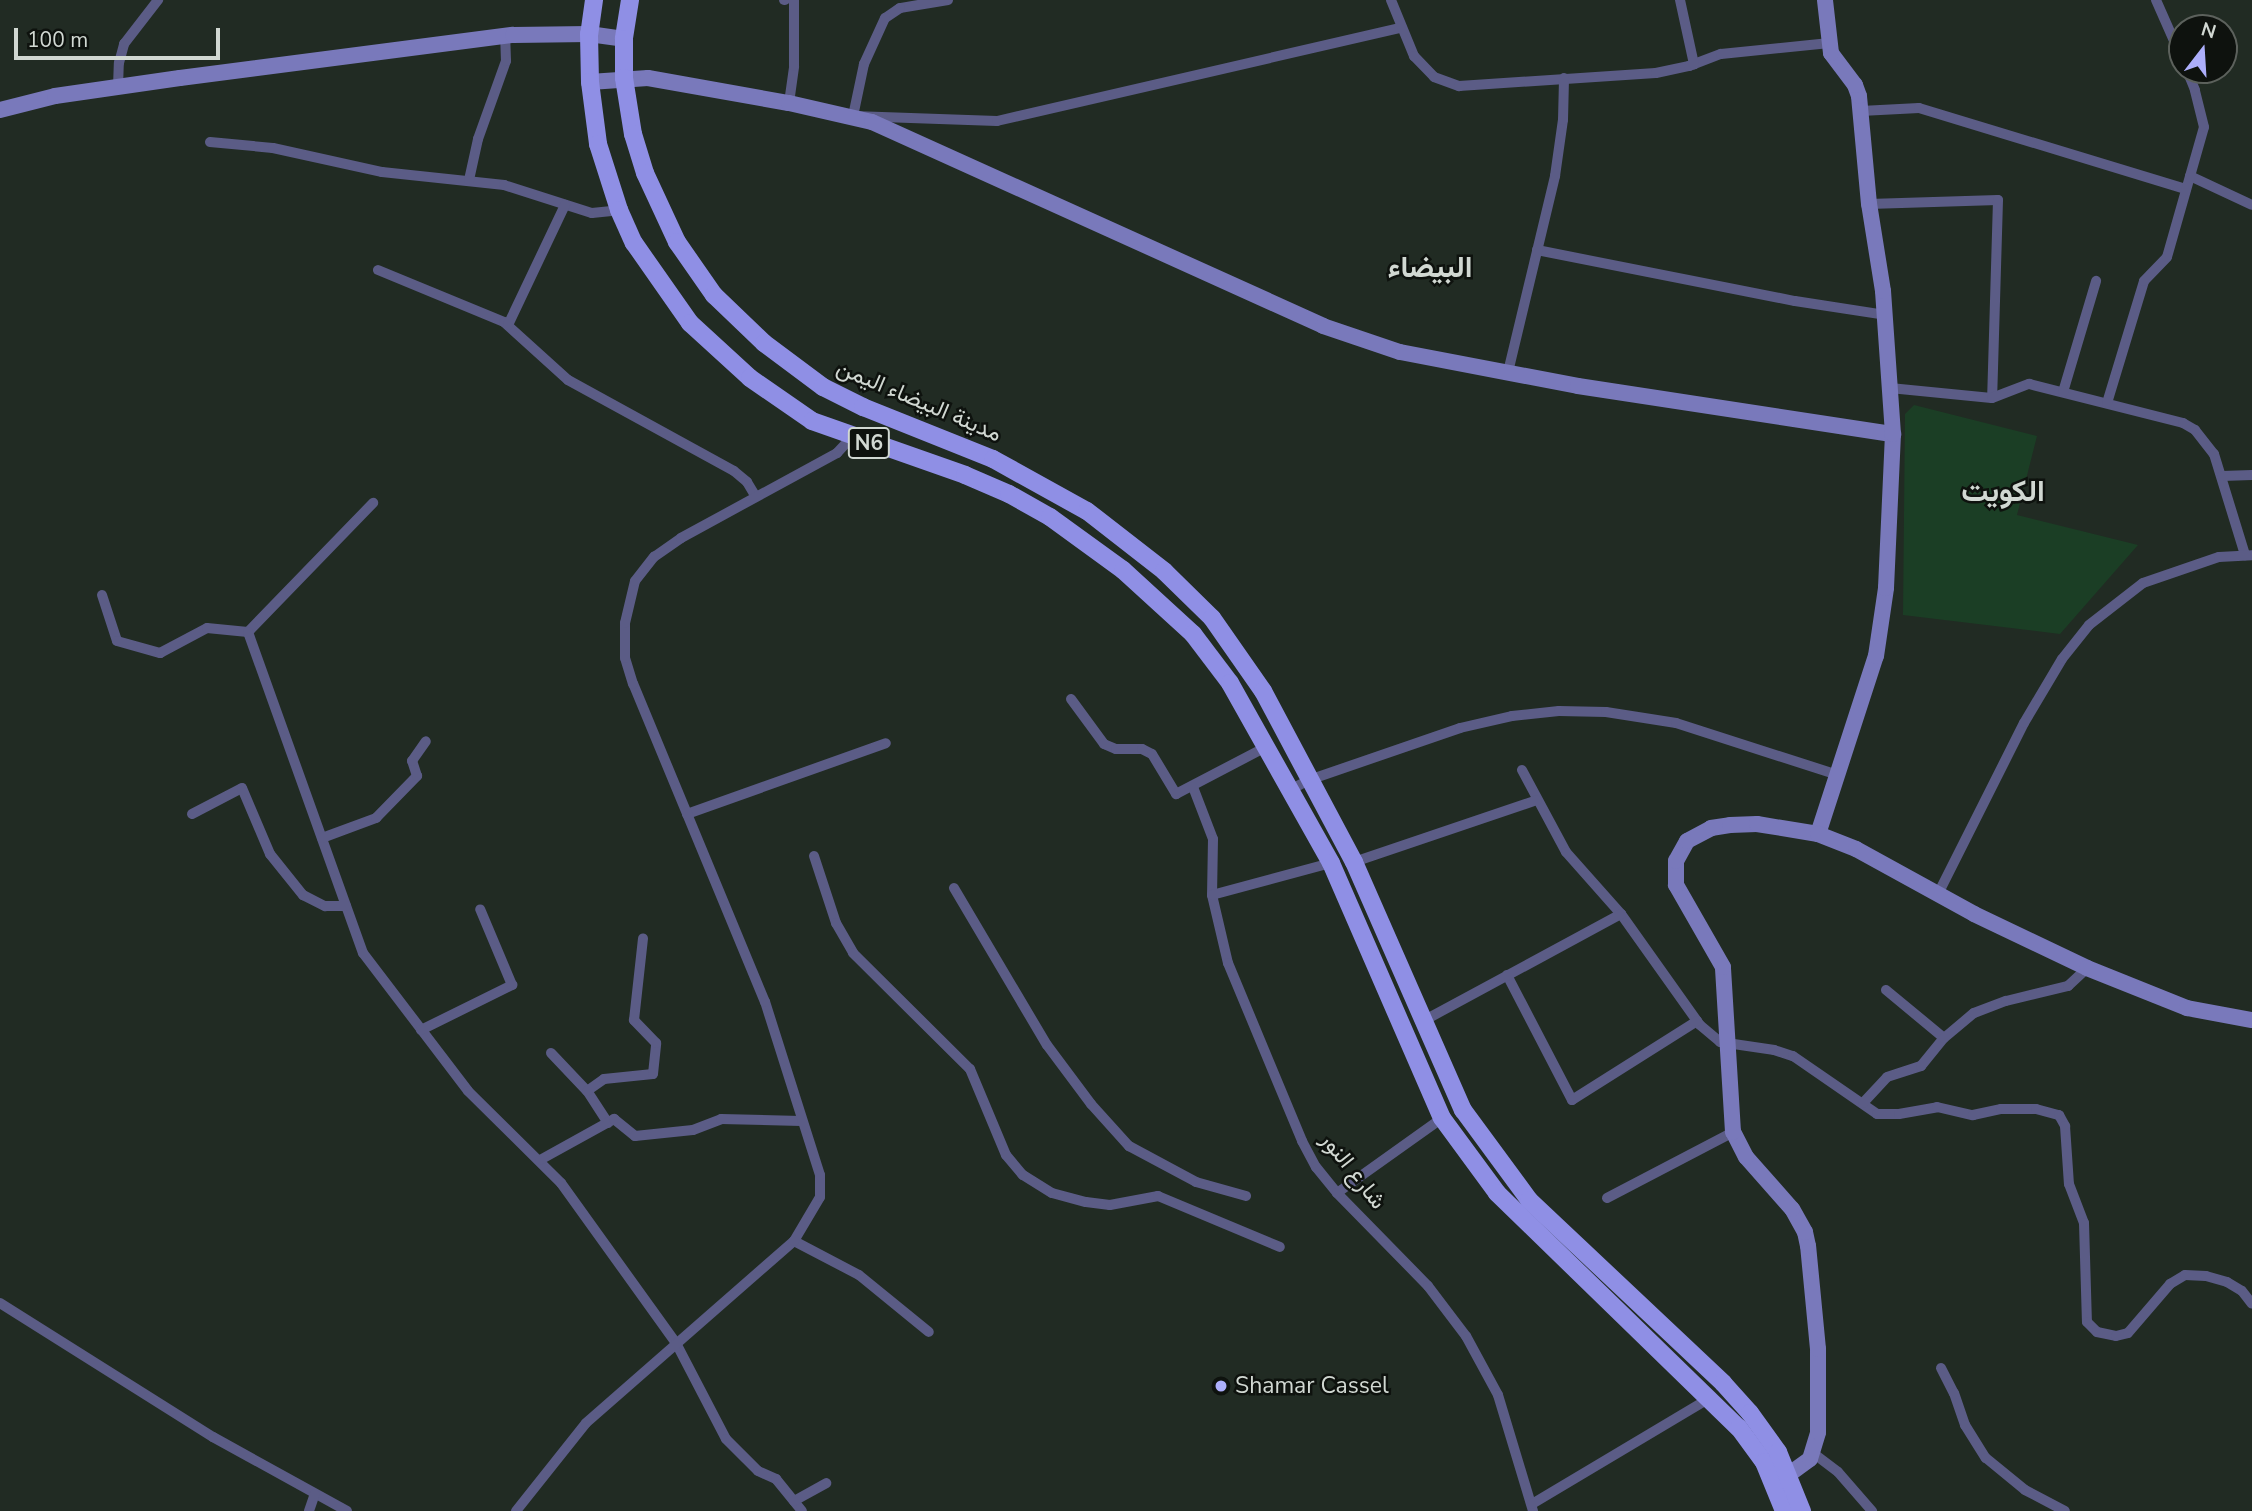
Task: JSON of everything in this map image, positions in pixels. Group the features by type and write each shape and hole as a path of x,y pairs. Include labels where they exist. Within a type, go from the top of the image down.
{"main road":[{"name":"N6","path":"593,0 589,34 590,82 598,144 619,210 648,266 690,323 709,344 776,398 812,421 941,466 1009,494 1101,552 1158,599 1209,653 1230,683 1264,748 1290,790"},
{"name":"مدينة البيضاء اليمن","path":"629,0 624,39 624,78 633,134 645,173 677,242 714,295 764,343 811,379 863,407 993,459 1087,511 1135,547 1190,596 1229,638 1264,691 1354,862 1463,1110 1529,1200 1723,1383 1767,1435 1788,1475 1802,1511"},
{"path":"852,437 863,407"},
{"path":"1290,790 1331,863 1442,1118 1497,1193 1739,1428 1764,1462 1784,1511"}],"street":[{"path":"118,87 119,63 124,44 158,0"},
{"path":"789,103 794,66 794,0"},
{"path":"853,116 864,64 885,18 900,8 948,0"},
{"path":"1391,0 1415,56 1434,77 1447,83 1470,86 1656,73 1734,51 1829,43"},
{"path":"1679,0 1694,64"},
{"path":"1818,834 1876,656 1886,588 1893,435 1885,315 1869,204 1861,111 1855,85 1831,53 1825,0"},
{"path":"2156,0 2168,27"},
{"path":"853,116 997,121 1401,28"},
{"path":"0,110 55,96 505,36 589,34 624,39"},
{"path":"469,180 478,139 506,61 505,36"},
{"path":"590,82 648,78 853,116 887,128 1346,335 1400,352 1578,386 1893,435"},
{"path":"1508,372 1555,176 1563,120 1564,78"},
{"path":"2107,403 2144,281 2147,274 2159,267 2167,257 2204,127 2193,84"},
{"path":"1861,111 1919,108 2186,189"},
{"path":"210,142 273,148 382,172 504,185 600,215 619,210"},
{"path":"2190,176 2252,205"},
{"path":"1869,204 1998,200 1992,398"},
{"path":"508,326 565,205"},
{"path":"1537,250 1795,301 1885,315"},
{"path":"378,270 508,326 554,369 579,388 734,471 747,482 756,498"},
{"path":"2063,392 2096,281"},
{"path":"1890,388 1992,398 2029,384 2165,417 2195,430 2214,454 2249,555 2192,564 2143,583 2089,625 2062,659 2024,723 1938,894"},
{"path":"516,1511 586,1423 794,1241 816,1207 821,1187 756,978 629,671 624,643 626,608 635,581 654,557 681,538 837,453 852,437"},
{"path":"2222,476 2252,475"},
{"path":"248,632 373,503"},
{"path":"102,595 117,641 160,653 207,628 248,632"},
{"path":"248,632 363,953 468,1091 561,1183 676,1343 726,1439 758,1471 776,1479 802,1511"},
{"path":"1071,699 1104,744 1116,749 1147,750 1176,794 1264,748"},
{"path":"1290,790 1309,780 1482,722 1536,713 1583,711 1629,714 1676,723 1838,775"},
{"path":"322,838 376,818 417,776 412,761 426,741"},
{"path":"687,814 886,743"},
{"path":"1522,769 1536,800 1572,860 1621,914 1708,1034 1730,1045 1783,1052 1863,1103 1869,1111 1887,1115 1937,1107 1973,1115 2012,1108 2044,1109 2059,1115 2065,1126 2069,1184 2084,1223 2087,1322 2097,1332 2116,1336 2128,1333 2170,1284 2185,1275 2206,1276 2227,1282 2242,1291 2252,1304"},
{"name":"شارع النور","path":"1193,787 1213,839 1212,895 1228,963 1296,1128 1316,1167 1428,1286 1466,1336 1498,1395 1532,1508"},
{"path":"192,814 242,788 270,854 303,895 325,906 346,905"},
{"path":"1354,862 1536,800"},
{"path":"1788,1475 1803,1466 1813,1453 1818,1432 1819,1375 1807,1239 1792,1209 1746,1157 1733,1132 1730,1045 1723,967 1676,885 1676,860 1687,841 1712,828 1757,824 1818,834 1856,849 1938,894 2087,968 2187,1008 2252,1020"},
{"path":"814,856 835,923 853,953 970,1069 1006,1156 1023,1175 1052,1193 1086,1202 1110,1205 1158,1196 1280,1247"},
{"path":"1212,895 1331,863"},
{"path":"954,888 1047,1045 1091,1104 1129,1146 1196,1182 1246,1196"},
{"path":"421,1030 512,985 480,909"},
{"path":"1425,1020 1621,914"},
{"path":"587,1091 604,1079 653,1074 656,1043 634,1020 643,938"},
{"path":"1863,1103 1887,1077 1921,1066 1944,1038 1982,1009 2068,986 2087,968"},
{"path":"1507,975 1572,1100 1697,1021"},
{"path":"1886,990 1944,1038"},
{"path":"551,1053 587,1091 608,1123"},
{"path":"1337,1192 1442,1118"},
{"path":"540,1160 614,1119 635,1136 693,1130 721,1119 801,1121"},
{"path":"1607,1198 1733,1132"},
{"path":"794,1241 859,1275 929,1332"},
{"path":"0,1303 213,1437 347,1511"},
{"path":"1941,1367 1965,1425 1986,1458 2025,1490 2065,1511"},
{"path":"1532,1508 1710,1398"},
{"path":"1813,1453 1838,1472 1872,1511"},
{"path":"794,1501 826,1483"},
{"path":"309,1511 315,1494"}],"green space":[{"path":"1914,405 2037,436 2017,515 2138,545 2060,634 1903,615 1905,414"}],"place":[{"name":"Shamar Cassel","path":"1221,1386"}],"district":[{"name":"البيضاء","path":"1430,268"},
{"name":"الكويت","path":"2003,492"}]}
